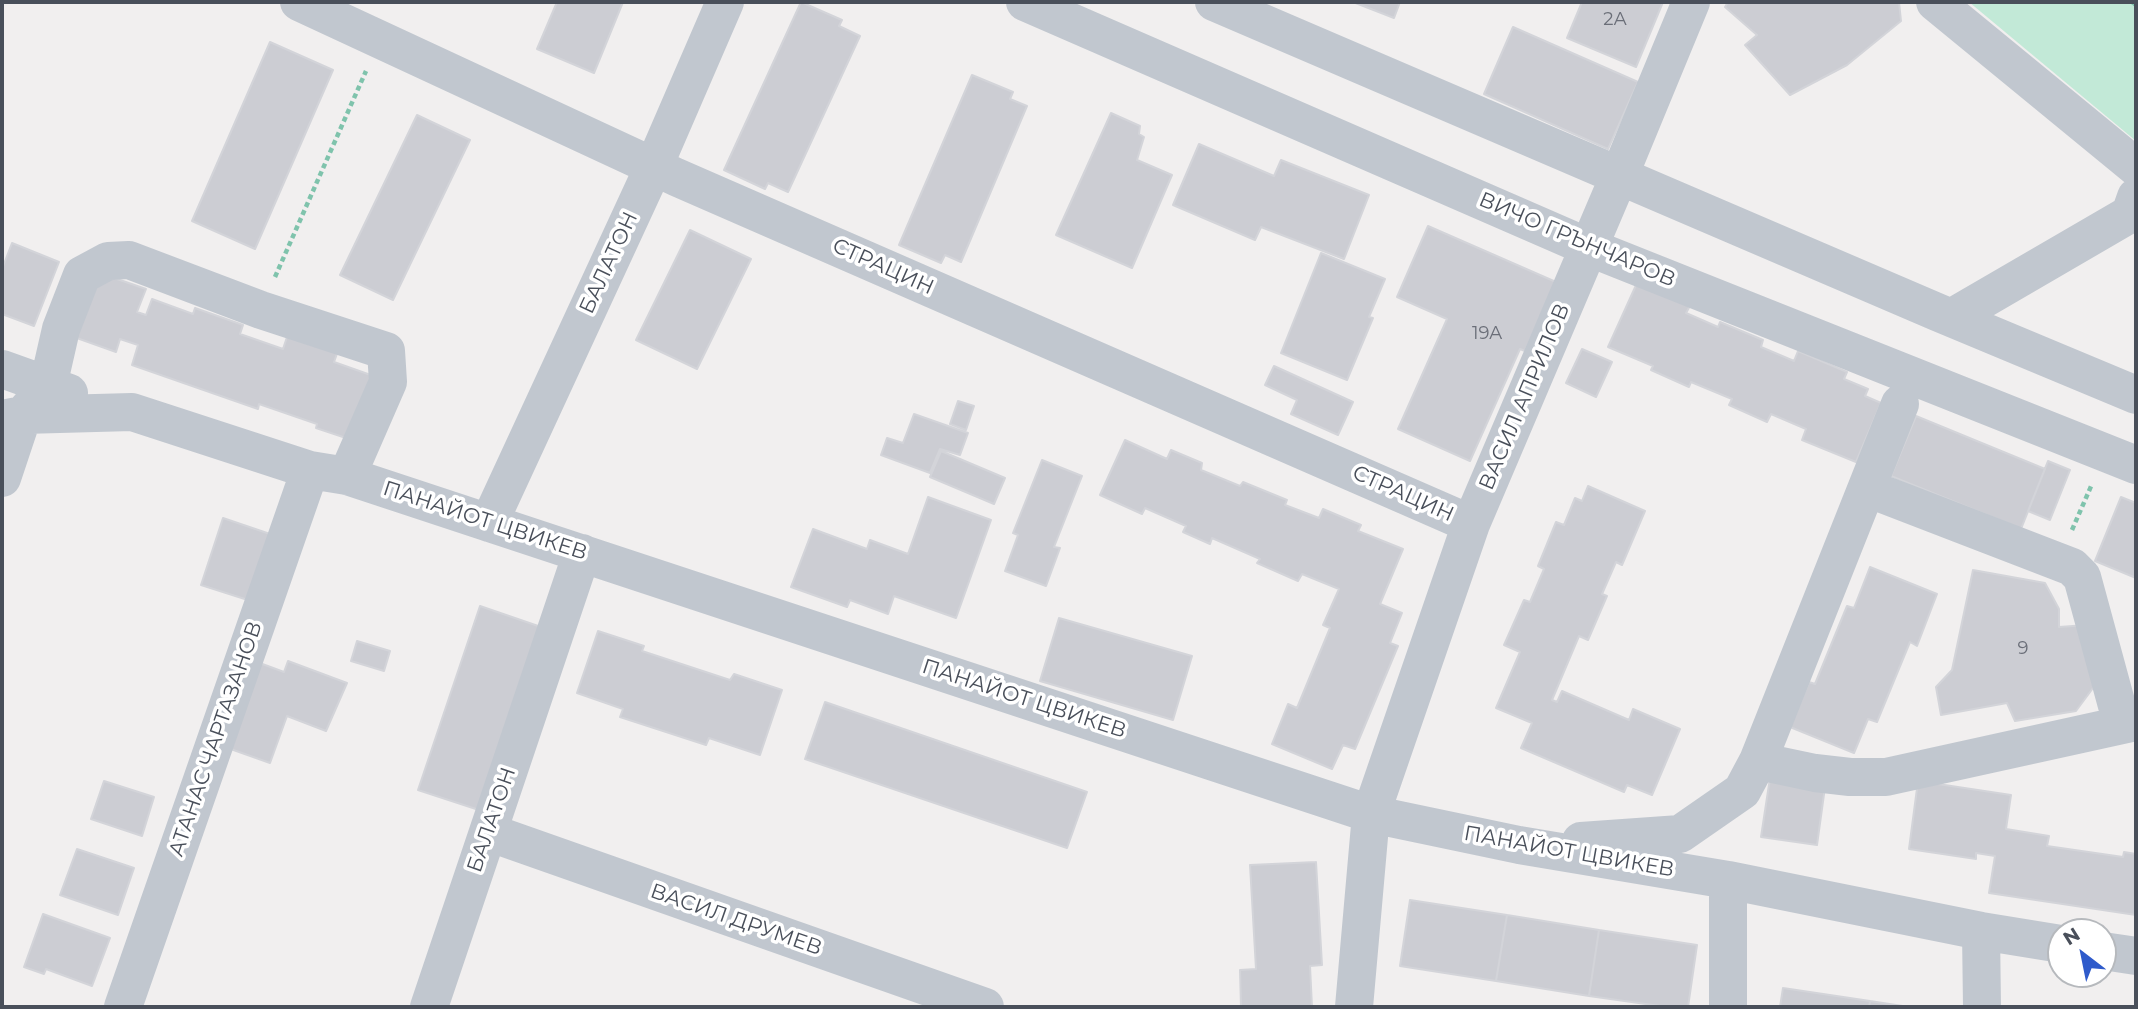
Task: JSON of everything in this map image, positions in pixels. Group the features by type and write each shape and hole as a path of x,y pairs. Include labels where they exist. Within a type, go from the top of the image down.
{"street":[{"name":"СТРАЦИН","path":"299,2 654,166 1471,524"},
{"name":"БАЛАТОН","path":"489,523 654,166 724,2"},
{"name":"ВИЧО ГРЪНЧАРОВ","path":"1025,2 1588,247 2121,458"},
{"path":"1214,2 2136,395"},
{"name":"ВАСИЛ АПРИЛОВ","path":"1354,1007 1371,814 1471,524 1690,2"},
{"path":"1935,2 2136,167"},
{"path":"1951,318 2130,214 2136,197"},
{"path":"2,478 12,417 48,386 61,329 82,275 108,261 129,260 261,310 386,351 388,382 347,476"},
{"path":"2,369 132,412"},
{"path":"1519,845 1680,834 1742,792 1758,761 1900,404"},
{"name":"ПАНАЙОТ ЦВИКЕВ","path":"12,417 132,412 310,470 347,476 1371,814 1519,845 1728,880 2047,942"},
{"name":"АТАНАС ЧАРТАЗАНОВ","path":"123,1007 310,470"},
{"path":"1758,761 1826,774 1886,777 2129,723 2082,577 2072,567 1867,488"},
{"name":"БАЛАТОН","path":"429,1007 582,553"},
{"name":"ВАСИЛ ДРУМЕВ","path":"488,832 985,1007"},
{"path":"1728,880 1728,1007"},
{"path":"1981,931 1982,1007"},
{"path":"2117,953 2136,956"}],"path":[{"path":"2132,2 2136,5"},
{"path":"261,310 380,39"},
{"path":"2070,534 2121,458"}],"green space":[{"path":"1969,2 2136,2 2136,141"}],"building":[{"path":"557,2 623,2 594,73 537,49"},
{"path":"801,2 842,20 839,26 860,36 788,192 768,183 765,189 724,170"},
{"path":"1353,2 1400,2 1394,18"},
{"path":"1582,2 1663,2 1636,67 1567,38"},
{"path":"1728,2 1899,2 1901,21 1847,65 1790,95 1745,45 1757,35 1725,7"},
{"path":"1513,27 1638,82 1608,149 1484,94"},
{"path":"270,42 333,70 255,249 192,221"},
{"path":"972,75 1013,92 1010,99 1027,106 961,262 945,255 941,263 899,245"},
{"path":"1111,113 1140,126 1139,134 1144,137 1137,160 1172,175 1132,268 1056,235"},
{"path":"417,115 470,140 393,300 340,275"},
{"path":"1199,144 1274,176 1281,160 1369,195 1344,259 1261,227 1255,240 1173,205"},
{"path":"1428,226 1556,282 1525,351 1520,349 1470,461 1398,429 1447,319 1397,297"},
{"path":"690,230 751,259 697,369 636,340"},
{"path":"12,243 59,262 34,326 2,314 2,269"},
{"path":"1321,253 1385,279 1369,317 1373,318 1347,380 1281,353"},
{"path":"97,272 146,289 137,312 146,315 152,299 193,314 195,308 243,325 240,334 283,349 288,334 338,351 334,362 382,379 361,443 259,404 258,409 132,365 138,345 120,339 116,352 74,337"},
{"path":"1637,283 1690,306 1686,313 1718,327 1720,322 1763,340 1761,347 1794,361 1798,351 1847,372 1844,379 1868,389 1865,396 1881,403 1856,462 1802,440 1806,429 1771,414 1767,422 1729,405 1732,399 1691,382 1689,387 1651,370 1653,366 1608,347"},
{"path":"1582,349 1612,362 1596,397 1566,383"},
{"path":"1274,366 1353,402 1338,435 1291,414 1297,400 1265,385"},
{"path":"958,401 974,406 966,430 950,424"},
{"path":"914,414 968,433 960,455 940,449 930,473 881,455 887,438 903,443"},
{"path":"1916,416 2045,469 2021,529 1891,476"},
{"path":"1125,440 1167,459 1171,450 1202,463 1201,470 1240,486 1243,482 1287,500 1285,505 1319,518 1323,509 1361,525 1358,531 1403,549 1380,604 1402,613 1390,643 1398,646 1355,749 1343,745 1332,769 1272,744 1288,704 1297,708 1330,628 1323,625 1339,589 1302,574 1298,581 1257,563 1260,559 1212,538 1210,544 1183,532 1186,526 1145,508 1142,514 1100,495"},
{"path":"941,451 1005,478 994,504 930,477"},
{"path":"1042,460 1082,476 1054,547 1060,548 1046,586 1005,571 1018,535 1013,533"},
{"path":"2048,461 2070,470 2050,520 2028,511"},
{"path":"1588,486 1645,511 1622,565 1616,562 1602,594 1607,596 1588,640 1579,636 1552,700 1557,702 1562,691 1629,720 1633,709 1680,729 1652,795 1627,785 1624,792 1521,748 1532,723 1496,708 1520,652 1504,645 1524,600 1530,602 1544,569 1538,566 1556,522 1564,525 1575,498 1582,501"},
{"path":"928,497 991,520 956,618 894,596 888,614 850,600 847,607 791,587 813,529 867,549 870,540 908,554"},
{"path":"2121,497 2136,503 2136,578 2095,561"},
{"path":"223,518 273,535 251,601 201,585"},
{"path":"1870,567 1937,594 1917,646 1910,642 1877,722 1868,719 1854,753 1790,727 1809,682 1815,684 1847,606 1854,608"},
{"path":"1973,570 2045,583 2059,609 2059,627 2087,625 2096,684 2076,711 2015,721 2007,703 1941,715 1936,687 1952,670"},
{"path":"480,606 544,628 482,811 418,790"},
{"path":"1059,618 1192,656 1173,720 1040,681"},
{"path":"598,631 644,646 642,651 730,680 734,674 782,690 760,755 709,738 706,745 620,717 623,709 577,693"},
{"path":"357,641 390,651 384,671 351,661"},
{"path":"288,661 347,683 326,731 287,716 270,763 225,747 257,662 284,672"},
{"path":"825,702 1087,792 1067,848 805,759"},
{"path":"1770,778 1825,787 1817,845 1761,837"},
{"path":"104,781 154,797 142,836 91,819"},
{"path":"1918,781 2011,795 2006,829 2049,836 2047,846 2123,857 2124,852 2136,854 2136,915 1989,893 1995,856 1976,853 1976,859 1909,849"},
{"path":"77,849 134,868 118,915 60,895"},
{"path":"1316,862 1322,965 1310,966 1312,1007 1241,1007 1240,970 1256,969 1250,865"},
{"path":"1410,900 1507,915 1496,981 1400,966"},
{"path":"43,914 110,938 92,986 46,969 44,974 24,967"},
{"path":"1507,915 1599,930 1589,996 1496,981"},
{"path":"1599,930 1697,945 1688,1007 1667,1007 1589,996"},
{"path":"1783,988 1870,1001 1869,1007 1780,1007"},
{"path":"1870,1001 1909,1007 1869,1007"}]}
